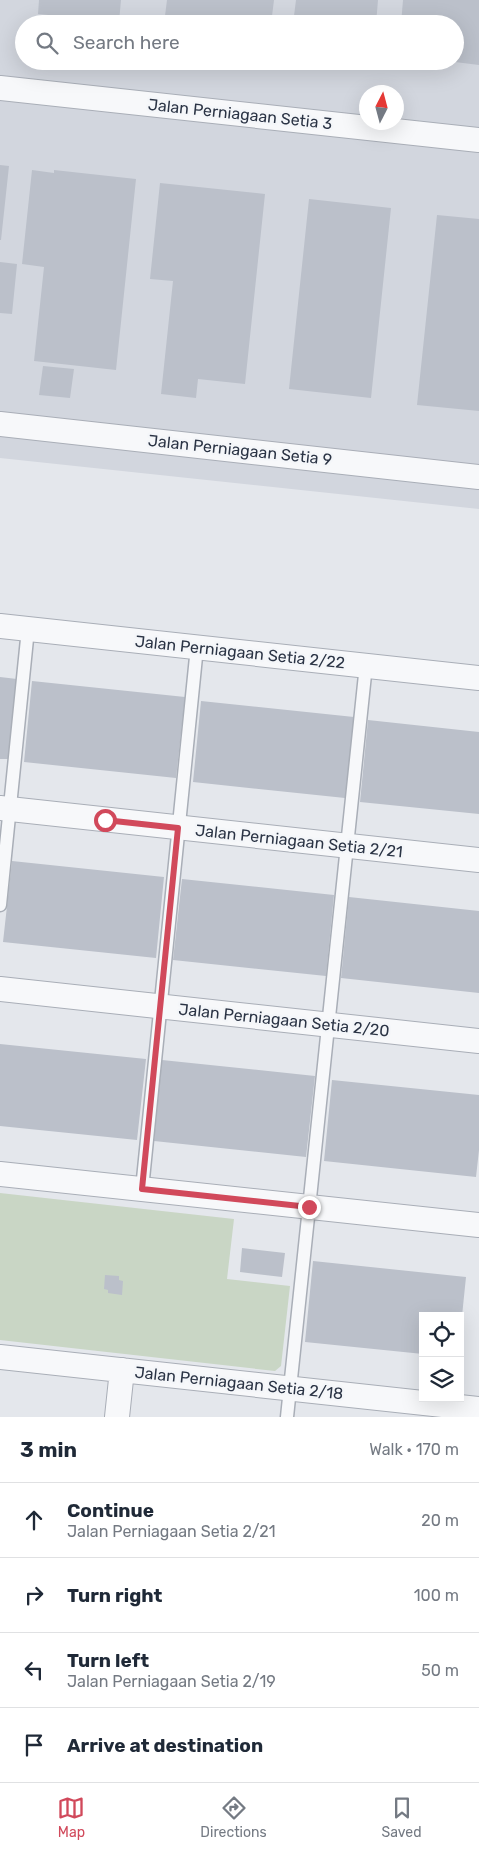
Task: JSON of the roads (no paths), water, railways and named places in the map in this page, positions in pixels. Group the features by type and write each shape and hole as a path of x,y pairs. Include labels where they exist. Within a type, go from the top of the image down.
{"street":[{"name":"Jalan Perniagaan Setia 3","path":"0,88 479,140"},
{"name":"Jalan Perniagaan Setia 9","path":"0,424 479,476"},
{"name":"Jalan Perniagaan Setia 2/22","path":"0,626 479,678"},
{"name":"Jalan Perniagaan Setia 2/21","path":"5,809 479,860"},
{"name":"Jalan Perniagaan Setia 2/20","path":"0,989 479,1041"},
{"path":"0,1174 479,1226"},
{"name":"Jalan Perniagaan Setia 2/18","path":"0,1357 479,1409"},
{"path":"117,1417 122,1370"}],"lane":[{"path":"0,905 5,809 28,629"},
{"path":"142,1189 197,647"},
{"path":"286,1417 366,665"}]}
